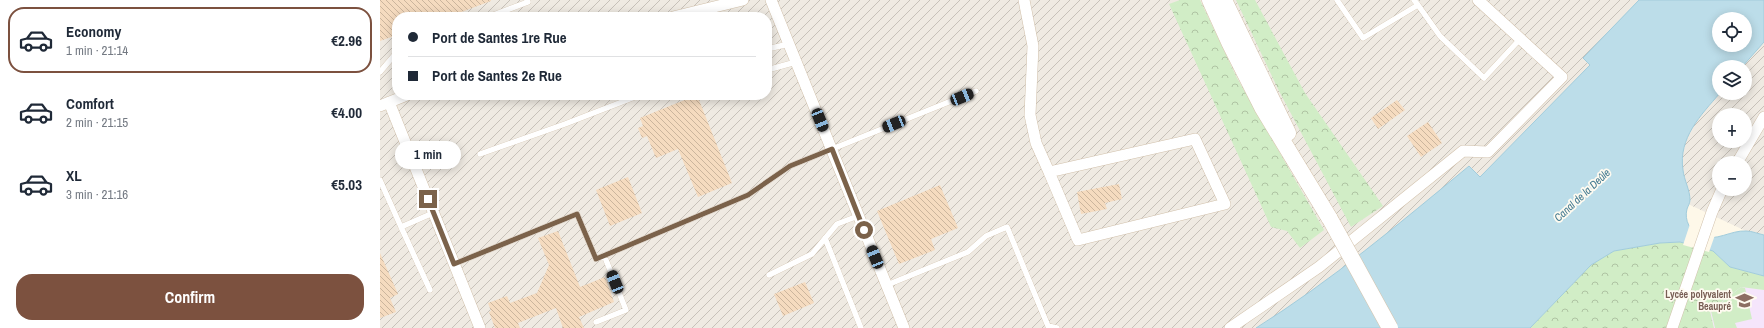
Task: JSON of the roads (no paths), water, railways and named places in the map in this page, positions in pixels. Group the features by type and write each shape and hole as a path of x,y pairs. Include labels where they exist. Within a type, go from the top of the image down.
{"main road":[{"path":"1210,0 1246,78 1330,219 1390,328"},
{"path":"1224,0 1330,219"}],"street":[{"path":"694,12 743,0"},
{"path":"771,0 904,328"},
{"path":"1024,0 1033,46 1030,115 1036,143 1078,240 1225,204 1195,139 1049,172"},
{"path":"1230,328 1319,267 1463,151 1488,152 1562,77 1478,0"},
{"path":"395,100 385,104 434,213 480,328"},
{"path":"1741,156 1764,117"},
{"path":"1672,328 1719,196"}],"lane":[{"path":"501,12 528,2 527,0"},
{"path":"1337,0 1363,38 1416,2 1440,36 1484,78 1521,38"},
{"path":"772,48 789,44"},
{"path":"380,72 392,58"},
{"path":"772,69 796,62"},
{"path":"454,264 577,214 596,259 748,195 790,166 976,91"},
{"path":"480,154 627,100"},
{"path":"380,180 430,290"},
{"path":"401,227 434,213"},
{"path":"770,275 812,254 837,224 858,216"},
{"path":"886,285 968,252 986,236 1007,227 1048,326 1058,328"},
{"path":"826,238 861,328"},
{"path":"596,322 626,310 604,255"}],"water":[{"name":"Canal de la Deûle","path":"1639,0 1764,0 1764,42 1748,60 1712,60 1712,100 1714,100 1692,128 1684,148 1682,158 1690,200 1686,217 1691,229 1701,236 1712,238 1740,231 1751,231 1764,235 1764,276 1730,267 1713,251 1680,242 1660,243 1614,251 1591,265 1530,328 1256,328 1284,310 1338,271 1469,166 1480,177 1590,65 1583,58"}],"place":[{"name":"Lycée polyvalent Beaupré","path":"1744,300"}]}
